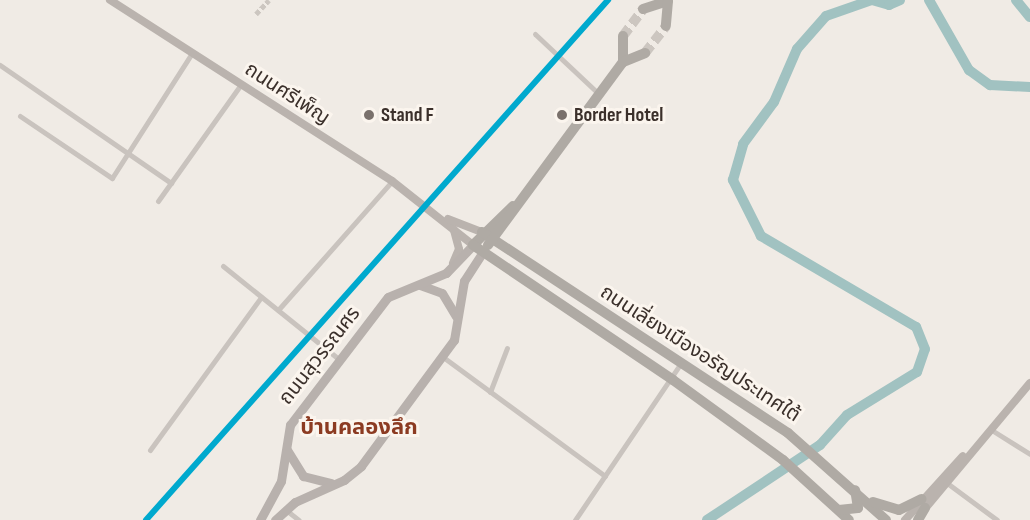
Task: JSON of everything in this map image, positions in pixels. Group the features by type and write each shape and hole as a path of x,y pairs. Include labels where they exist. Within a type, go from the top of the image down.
{"highway":[{"path":"644,9 668,1 666,26"},
{"path":"623,36 623,62 645,53"},
{"name":"ถนนสุวรรณศร","path":"483,252 513,206 623,62"},
{"name":"ถนนสุวรรณศร","path":"473,245 482,232 513,206"},
{"name":"ถนนเลี่ยงเมืองอรัญประเทศใต้","path":"482,232 788,433 868,499 884,518"},
{"name":"ถนนเลี่ยงเมืองอรัญประเทศใต้","path":"473,245 673,380 768,449 849,520"},
{"path":"839,510 858,508 851,485"},
{"path":"868,499 899,510 924,504"},
{"path":"916,520 924,504"}],"main road":[{"name":"ถนนศรีเพ็ญ","path":"110,0 392,181 445,218 473,245"},
{"name":"ถนนศรีเพ็ญ","path":"445,218 482,232"},
{"path":"445,218 459,238 455,260 446,273"},
{"name":"ถนนสุวรรณศร","path":"260,520 281,481 290,425 388,297 446,273 473,245"},
{"name":"ถนนสุวรรณศร","path":"275,520 285,510 340,482 361,466 454,340 464,281 483,252"},
{"path":"417,284 442,293 458,322"},
{"path":"924,504 988,428 1030,383"},
{"path":"286,447 303,476 321,483 340,482"},
{"path":"905,520 947,483 968,452"}],"street":[{"path":"535,34 599,94"},
{"path":"20,116 112,178 192,53"},
{"path":"0,65 171,183"},
{"path":"158,201 241,84"},
{"path":"278,310 392,181"},
{"path":"223,266 340,360"},
{"path":"150,450 261,297"},
{"path":"490,392 507,348"},
{"path":"443,357 605,476"},
{"path":"575,520 673,380 681,363"},
{"path":"988,428 1030,454"},
{"path":"947,483 997,520"},
{"path":"285,510 299,520"}],"waterway":[{"path":"707,520 820,445 847,415 917,372 925,349 916,327 761,236 733,180 743,144 774,102 797,49 826,16 872,0 889,5 900,0"},
{"path":"929,0 969,70 990,85 1030,87"},
{"path":"1016,0 1030,17"}],"tunnel":[{"path":"256,14 269,0"},
{"path":"623,36 643,9"},
{"path":"645,53 666,26"}],"transit line":[{"path":"146,520 608,0"}],"place":[{"name":"Stand F","path":"369,115"},
{"name":"Border Hotel","path":"562,115"}],"district":[{"name":"บ้านคลองลึก","path":"359,428"}]}
